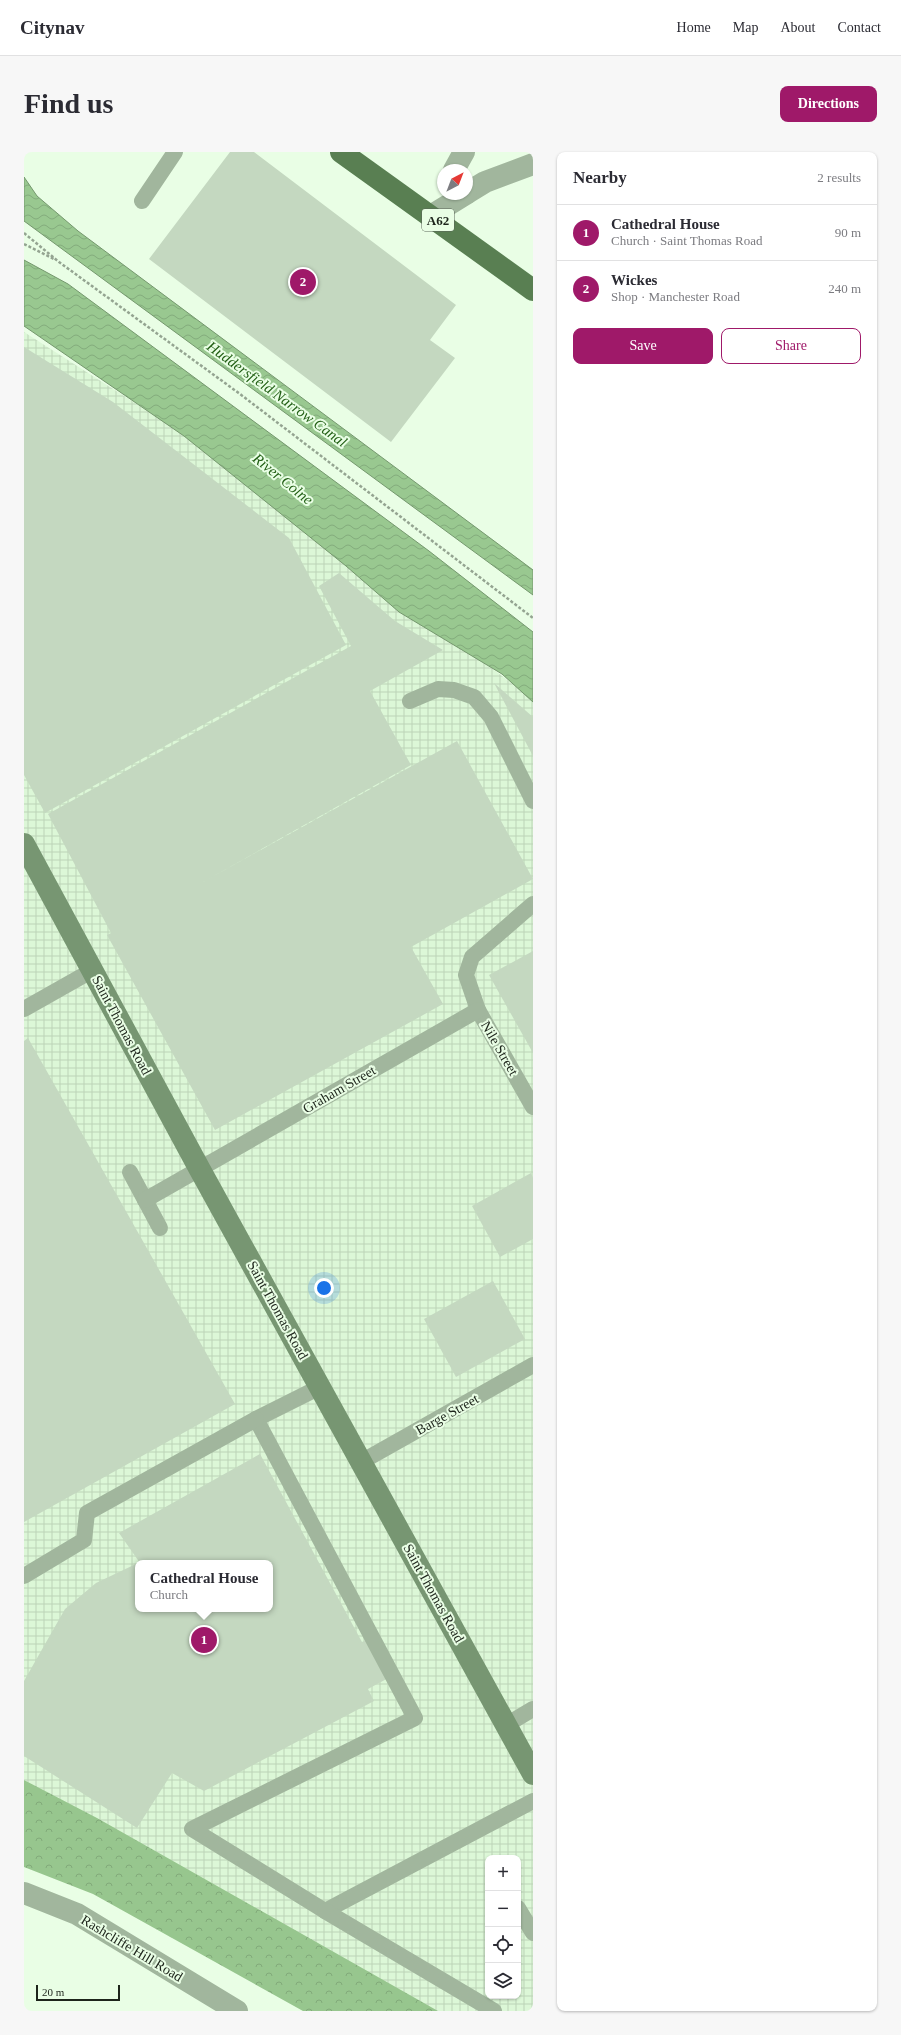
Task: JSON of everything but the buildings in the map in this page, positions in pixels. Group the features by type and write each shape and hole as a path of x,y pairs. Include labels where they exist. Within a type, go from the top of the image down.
{"main road":[{"name":"A62","path":"341,152 533,290"},
{"name":"Saint Thomas Road","path":"24,844 533,1774"}],"street":[{"path":"457,164 464,152"},
{"path":"473,189 484,182 533,164"},
{"path":"432,216 439,200"},
{"path":"432,216 457,200"},
{"name":"Rashcliffe Hill Road","path":"24,1893 77,1914 237,2011"}],"lane":[{"path":"142,201 176,152"},
{"path":"410,700 438,688 454,690 474,697 491,717 533,801"},
{"name":"Nile Street","path":"533,904 472,957 466,975 478,1010 533,1107"},
{"path":"24,1009 93,970"},
{"name":"Graham Street","path":"145,1200 478,1010"},
{"path":"130,1172 160,1228"},
{"name":"Barge Street","path":"361,1462 533,1365"},
{"path":"24,1576 84,1540 87,1513 256,1419 320,1387"},
{"path":"256,1419 415,1718 192,1829 325,1911 494,2011"},
{"path":"506,1725 533,1709"},
{"path":"325,1911 533,1801"},
{"path":"521,1913 533,1933"}],"path":[{"path":"24,233 59,262 240,394 533,618"},
{"path":"24,244 59,262"}],"shaded area":[{"path":"24,332 171,426 518,688 533,701 533,2011 435,2011 210,1888 24,1780"}],"green space":[{"path":"24,1780 97,1818 438,2011 303,2011 93,1894 24,1867"}],"water":[{"name":"Huddersfield Narrow Canal","path":"24,177 37,196 78,231 533,570 533,595 24,221"},
{"name":"River Colne","path":"24,260 68,284 429,551 533,632 533,702 502,674 399,612 346,566 184,436 24,326"}],"place":[{"name":"Wickes","path":"303,282"},
{"name":"Cathedral House","path":"204,1640"}]}
